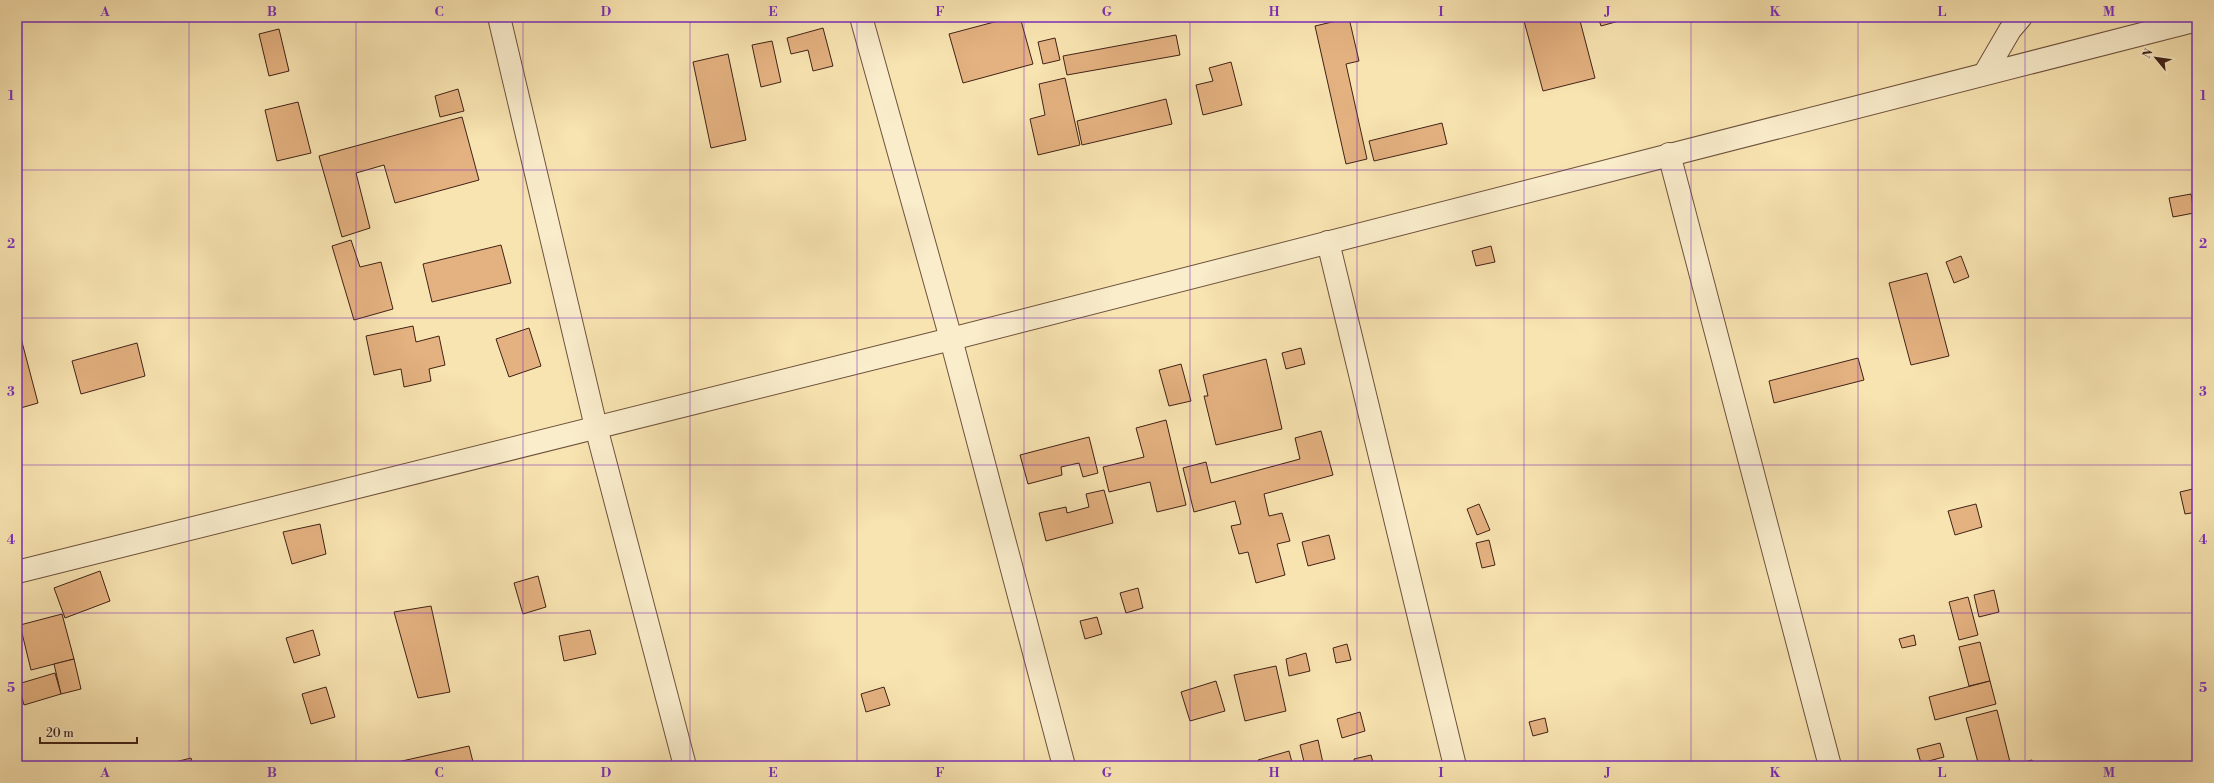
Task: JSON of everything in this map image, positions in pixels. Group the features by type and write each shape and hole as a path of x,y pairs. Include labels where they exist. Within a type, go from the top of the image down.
{"street":[{"path":"499,17 596,427 685,766"},
{"path":"861,17 952,339 1064,766"},
{"path":"1985,73 2010,30 2021,17"},
{"path":"17,572 952,339 1985,73 2197,20"},
{"path":"1669,154 1830,766"},
{"path":"1328,242 1455,766"}],"building":[{"path":"1013,17 1020,17 1033,64 963,83 949,34"},
{"path":"1539,17 1579,17 1595,78 1543,91 1524,21"},
{"path":"1598,17 1618,17 1619,21 1601,26"},
{"path":"1349,18 1359,61 1346,64 1367,159 1346,164 1315,26"},
{"path":"823,28 833,66 813,71 808,50 791,54 787,38"},
{"path":"279,29 289,71 269,76 259,34"},
{"path":"1176,35 1180,55 1067,75 1063,56"},
{"path":"1055,38 1060,60 1043,64 1038,42"},
{"path":"772,41 781,82 761,87 752,45"},
{"path":"728,54 746,140 711,148 693,62"},
{"path":"1231,62 1242,105 1203,115 1196,85 1213,81 1209,68"},
{"path":"1065,78 1080,145 1038,155 1030,119 1045,115 1039,84"},
{"path":"458,89 464,111 440,117 435,96"},
{"path":"1166,99 1172,124 1082,145 1077,121"},
{"path":"298,102 311,153 277,161 265,110"},
{"path":"462,117 479,180 395,203 384,165 356,173 370,228 342,237 319,156"},
{"path":"1442,123 1447,144 1374,161 1369,141"},
{"path":"2191,194 2194,213 2173,217 2169,198"},
{"path":"351,240 360,267 381,262 393,309 354,320 332,246"},
{"path":"501,245 511,283 432,302 423,264"},
{"path":"1491,246 1495,262 1476,266 1472,251"},
{"path":"1961,256 1969,277 1954,283 1946,262"},
{"path":"1927,273 1949,356 1911,365 1889,283"},
{"path":"17,323 38,403 17,409"},
{"path":"413,326 416,342 439,336 445,365 429,369 431,381 404,387 401,369 374,375 366,336"},
{"path":"529,328 541,366 509,377 496,339"},
{"path":"137,343 145,376 81,394 72,361"},
{"path":"1301,348 1305,364 1286,369 1282,353"},
{"path":"1858,358 1864,380 1774,403 1769,381"},
{"path":"1266,359 1282,429 1216,445 1204,396 1208,396 1203,375"},
{"path":"1181,364 1191,401 1169,406 1159,370"},
{"path":"1166,420 1186,505 1157,512 1150,482 1109,492 1103,467 1144,457 1136,428"},
{"path":"1321,431 1333,475 1264,494 1269,516 1282,513 1290,541 1277,544 1285,575 1256,583 1248,552 1239,554 1231,526 1241,524 1235,501 1194,512 1183,468 1206,462 1211,483 1300,459 1295,438"},
{"path":"1089,437 1098,473 1083,477 1079,463 1061,467 1062,475 1028,484 1020,455"},
{"path":"2197,488 2197,512 2185,514 2180,492"},
{"path":"1104,490 1113,523 1046,541 1039,513 1066,507 1067,513 1089,507 1086,494"},
{"path":"1479,504 1490,530 1477,535 1467,509"},
{"path":"1976,504 1982,527 1955,535 1948,511"},
{"path":"320,524 326,554 292,564 283,532"},
{"path":"1329,535 1335,559 1308,566 1302,542"},
{"path":"1489,540 1495,565 1482,568 1476,543"},
{"path":"100,571 110,601 65,618 54,588"},
{"path":"538,576 546,607 523,614 514,583"},
{"path":"1138,588 1143,608 1126,613 1120,593"},
{"path":"1994,590 1999,612 1979,617 1974,595"},
{"path":"1968,597 1978,635 1959,640 1949,602"},
{"path":"431,606 450,692 418,698 394,612"},
{"path":"62,614 74,659 31,670 20,625"},
{"path":"1097,617 1102,634 1085,639 1080,621"},
{"path":"313,630 320,655 294,663 286,638"},
{"path":"590,630 596,654 564,661 559,636"},
{"path":"1914,635 1916,645 1902,648 1899,639"},
{"path":"1980,642 1990,681 1969,686 1959,647"},
{"path":"1347,644 1351,660 1336,663 1333,648"},
{"path":"1306,653 1310,671 1289,676 1286,659"},
{"path":"74,659 81,689 61,694 54,664"},
{"path":"1276,666 1286,711 1245,721 1234,675"},
{"path":"55,673 61,694 24,705 18,684"},
{"path":"1216,681 1225,711 1190,721 1181,692"},
{"path":"1990,681 1996,704 1935,720 1929,697"},
{"path":"326,687 335,717 311,724 302,694"},
{"path":"884,687 890,705 866,712 861,694"},
{"path":"1997,710 2011,766 1979,766 1966,718"},
{"path":"1360,712 1365,731 1342,738 1337,719"},
{"path":"1545,718 1548,732 1533,736 1529,722"},
{"path":"1318,740 1323,763 1305,766 1300,745"},
{"path":"1940,743 1944,757 1921,763 1917,749"},
{"path":"469,746 474,766 394,766 393,763"},
{"path":"1289,751 1293,766 1259,766 1258,760"},
{"path":"1371,755 1374,766 1355,766 1354,759"},
{"path":"191,758 193,766 159,766"},
{"path":"2032,760 2034,766 2016,766 2016,764"}]}
